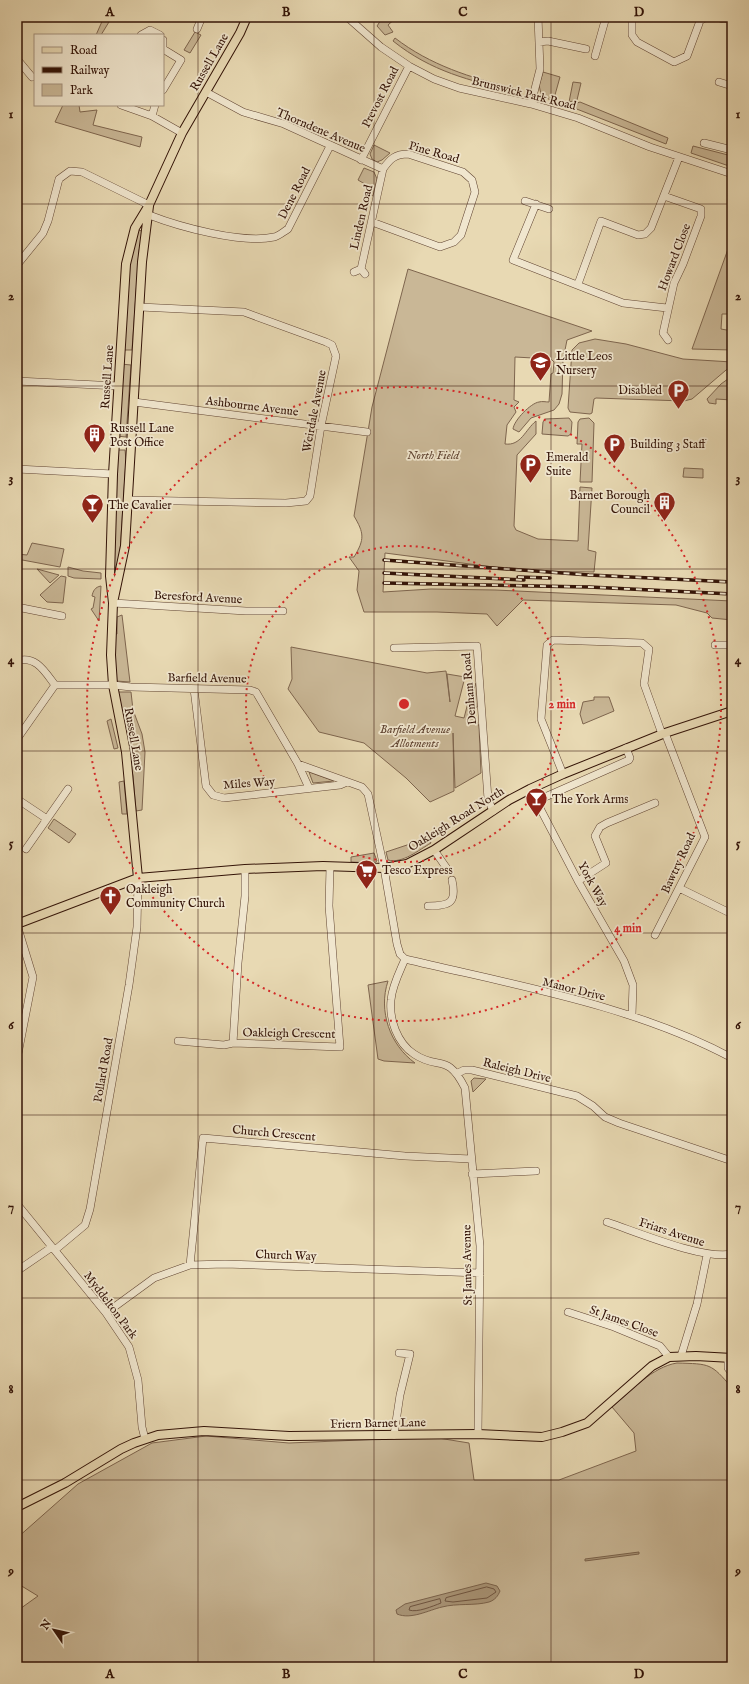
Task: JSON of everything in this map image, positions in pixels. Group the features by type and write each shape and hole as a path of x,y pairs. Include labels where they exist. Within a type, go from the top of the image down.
{"main road":[{"name":"Russell Lane","path":"138,878 126,752 113,685 111,655 113,603 110,576 113,474 118,386 129,252 135,228 149,205 182,133 247,17"},
{"name":"Russell Lane","path":"113,603 123,560 129,500 142,262 149,215 149,205"},
{"path":"121,356 136,358"},
{"path":"116,442 132,443"},
{"name":"Oakleigh Road North","path":"17,924 138,878 245,869 330,867 384,868 407,864 434,850 530,789 663,733 732,711"},
{"name":"Friern Barnet Lane","path":"17,1507 65,1483 121,1449 145,1439 168,1433 204,1431 289,1436 478,1434 542,1437 587,1423 652,1366 669,1357 730,1358"}],"street":[{"path":"197,29 203,17"},
{"name":"Brunswick Park Road","path":"346,17 381,47 409,66 459,88 531,104 599,125 679,157 732,174"},
{"path":"531,104 540,69 538,17"},
{"path":"595,56 606,17"},
{"path":"632,17 632,35 637,42 674,62 687,56 700,21 706,17"},
{"path":"715,17 724,19 724,17"},
{"path":"143,34 150,30 158,34"},
{"path":"539,42 548,41 586,49"},
{"path":"164,51 181,60 164,88"},
{"path":"17,59 32,77"},
{"name":"Prevost Road","path":"361,160 409,66"},
{"path":"719,82 732,86"},
{"name":"Thorndene Avenue","path":"206,92 243,112 284,124 383,169"},
{"path":"124,106 152,116 182,133"},
{"path":"152,116 154,106"},
{"path":"704,144 732,150"},
{"name":"Dene Road","path":"149,215 225,236 261,239 276,237 288,229 330,146"},
{"name":"Pine Road","path":"372,222 440,247 447,245 454,242 461,235 475,192 472,180 463,172 408,154 400,154 390,159 383,169"},
{"path":"578,284 601,221 638,235 645,234 651,228 679,157"},
{"name":"Linden Road","path":"354,272 363,272 383,169"},
{"path":"17,265 43,233 60,179 64,174 70,171 82,172 149,205"},
{"name":"Howard Close","path":"536,204 513,260 578,284 623,303 667,308 674,284 684,264 702,216 701,210 697,207 664,196"},
{"path":"525,201 549,209"},
{"name":"Weirdale Avenue","path":"129,500 286,503 306,501 310,496 321,426 336,356 332,345 244,312 140,307"},
{"path":"667,308 663,332 664,337 668,340"},
{"path":"17,381 118,386"},
{"name":"Ashbourne Avenue","path":"134,402 366,432"},
{"path":"17,469 113,474"},
{"name":"Beresford Avenue","path":"113,603 246,611 283,611"},
{"path":"17,607 62,616"},
{"name":"Bawtry Road","path":"563,774 541,719 548,645 553,640 642,643 649,649 644,684 705,837 655,935"},
{"path":"715,645 732,645"},
{"name":"Denham Road","path":"394,648 477,646 488,799 494,811"},
{"path":"17,661 24,659 34,661 55,686 17,739"},
{"name":"Barfield Avenue","path":"55,686 113,685 250,690 256,692 298,764"},
{"name":"Miles Way","path":"194,689 206,786 213,795 224,798 347,782"},
{"path":"536,801 585,778 629,760 630,758 626,748"},
{"path":"298,764 336,776 347,782 362,787 368,794 384,868 396,944 400,954 405,959 391,999 393,1020 398,1038 414,1054 427,1060 446,1064 458,1073"},
{"path":"298,764 309,788"},
{"path":"580,767 585,778"},
{"path":"26,849 68,789"},
{"name":"York Way","path":"530,789 578,881 624,961 633,986 632,1015"},
{"path":"17,799 47,819"},
{"path":"578,881 606,863 596,836 600,827 655,803"},
{"path":"434,850 448,870"},
{"name":"Oakleigh Crescent","path":"245,869 245,896 238,963 233,1043 340,1047 329,906 330,867"},
{"name":"Pollard Road","path":"17,1271 53,1249 85,1225 90,1209 131,971 137,928 138,878"},
{"path":"428,906 444,906 453,899 454,893 452,880"},
{"path":"679,888 732,914"},
{"path":"17,924 34,977 17,1059"},
{"name":"Manor Drive","path":"405,959 632,1015 698,1040 732,1058"},
{"path":"178,1041 224,1045 233,1043"},
{"name":"Raleigh Drive","path":"458,1073 464,1070 472,1070 577,1096 593,1106 605,1117 619,1123 732,1161"},
{"name":"St James Avenue","path":"458,1073 465,1088 480,1246 478,1434"},
{"name":"Church Crescent","path":"190,1265 203,1138 405,1156 471,1159"},
{"path":"472,1174 536,1171"},
{"name":"Myddelton Park","path":"17,1204 106,1313 129,1347 138,1380 142,1427 145,1439"},
{"name":"Friars Avenue","path":"607,1222 707,1254 732,1254"},
{"path":"681,1356 697,1304 707,1254"},
{"name":"Church Way","path":"106,1313 154,1278 190,1265 225,1264 480,1274"},
{"name":"St James Close","path":"568,1312 614,1327 660,1346 669,1357"},
{"path":"394,1435 400,1395 410,1354 399,1353"},
{"path":"730,1358 728,1368 732,1373"}],"green space":[{"path":"104,17 112,17 102,34 96,34"},
{"path":"383,17 397,17 388,25 393,32 385,35 377,26"},
{"path":"195,32 201,35 190,53 184,50"},
{"path":"395,38 422,56 437,63 466,75 513,88 516,92 467,79 437,68 408,52 393,41"},
{"path":"543,72 560,77 553,102 541,94 539,85"},
{"path":"573,82 581,83 577,100 569,102"},
{"path":"580,102 668,138 666,144 569,106"},
{"path":"63,106 79,106 80,112 97,110 93,125 142,137 140,147 55,122"},
{"path":"374,145 390,153 382,160 377,162 372,159 370,154"},
{"path":"693,146 732,156 732,167 691,153"},
{"path":"364,168 374,172 377,179 373,196 368,194 370,187 358,180"},
{"path":"137,230 143,231 139,251 132,350 122,350 128,267"},
{"path":"732,238 732,314 722,314 721,329 732,331 732,350 692,349"},
{"name":"North Field","path":"408,269 592,331 567,340 563,360 562,394 559,404 554,410 531,418 519,432 513,429 516,421 523,412 536,403 549,402 551,374 553,373 554,362 551,359 515,357 514,400 519,402 514,407 516,412 507,425 505,444 515,443 536,421 536,434 517,455 514,526 516,530 538,539 578,541 580,487 592,488 588,550 596,552 594,572 524,571 385,553 383,592 431,589 495,590 732,601 732,620 712,618 707,613 676,605 523,600 497,626 487,614 364,612 357,590 359,571 349,557 354,557 360,545 362,536 360,527 354,516 372,407"},
{"path":"595,339 626,344 683,359 732,362 732,365 692,399 684,401 596,398 594,399 592,413 570,412 568,408 572,350 579,343"},
{"path":"121,364 131,365 126,437 117,436"},
{"path":"732,376 732,400 716,399 716,404 709,403 707,399 721,384"},
{"path":"569,418 572,422 571,434 568,436 542,434 543,422 545,419"},
{"path":"589,418 594,423 592,482 580,482 582,444 577,444 578,422 580,419"},
{"path":"116,450 125,450 126,460 120,552 117,572 111,571"},
{"path":"684,468 703,469 703,478 683,477"},
{"path":"32,543 64,549 60,567 17,559 17,554 27,555"},
{"path":"68,567 83,571 101,573 101,579 74,578 68,576"},
{"path":"37,569 59,575 50,583"},
{"path":"61,576 66,577 63,603 47,602 40,595"},
{"path":"101,586 99,621 91,609 93,608 95,597 92,596 93,592 96,588"},
{"path":"122,615 130,682 116,681 114,634 117,634 117,617"},
{"name":"Barfield Avenue Allotments","path":"291,647 427,673 446,671 450,702 447,674 465,677 455,716 464,718 471,691 473,692 476,683 478,706 474,709 473,715 479,726 481,773 455,788 453,733 454,791 430,802 406,778 364,743 319,732 288,689 292,679"},
{"path":"117,692 131,692 133,710 142,734 145,752 142,810 136,811 133,776"},
{"path":"594,697 609,697 614,711 583,724 580,714 583,702 594,700"},
{"path":"111,719 118,748 114,749 107,721"},
{"path":"309,772 334,781 313,783"},
{"path":"124,781 127,814 122,814 119,782"},
{"path":"54,819 76,834 69,843 48,828"},
{"path":"428,838 431,843 410,856 399,860 388,860 386,852"},
{"path":"374,853 377,861 374,863 351,862 351,857"},
{"path":"388,981 384,1004 388,1026 399,1047 406,1056 415,1063 384,1061 378,1059 368,985"},
{"path":"474,1078 486,1079 473,1092 471,1081"},
{"path":"677,1363 709,1366 714,1369 732,1388 732,1667 17,1667 17,1611 38,1596 20,1585 17,1578 17,1538 78,1484 152,1443 206,1436 289,1443 432,1437 469,1443 474,1480 559,1480 636,1451 634,1433 612,1407 650,1374 668,1365"}],"water":[{"path":"639,1552 639,1554 585,1561 585,1559"},
{"path":"486,1583 497,1586 500,1591 496,1598 489,1602 448,1606 408,1616 397,1614 396,1610 405,1604"}],"railway":[{"path":"384,560 589,575 732,582"},
{"path":"384,573 524,580"},
{"path":"518,577 550,578"},
{"path":"384,583 589,587 732,594"}],"place":[{"name":"Little Leos Nursery","path":"540,382"},
{"name":"Disabled","path":"678,410"},
{"name":"Russell Lane Post Office","path":"94,454"},
{"name":"Building 3 Staff","path":"615,464"},
{"name":"Emerald Suite","path":"531,484"},
{"name":"Barnet Borough Council","path":"665,522"},
{"name":"The Cavalier","path":"93,524"},
{"name":"The York Arms","path":"537,818"},
{"name":"Tesco Express","path":"366,890"},
{"name":"Oakleigh Community Church","path":"111,916"}]}
